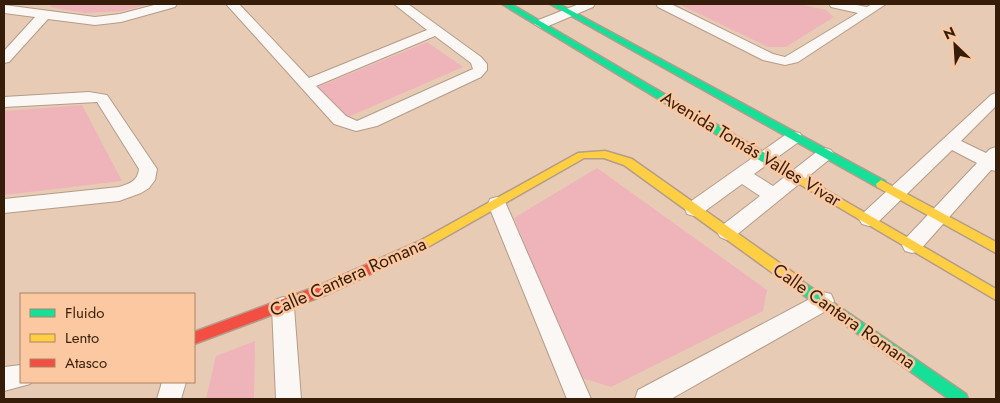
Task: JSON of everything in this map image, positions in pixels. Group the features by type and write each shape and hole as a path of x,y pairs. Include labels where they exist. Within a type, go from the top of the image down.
{"main road":[{"name":"Avenida Tomás Valles Vivar","path":"506,4 996,295"},
{"name":"Avenida Tomás Valles Vivar","path":"555,4 996,248"},
{"name":"Calle Cantera Romana","path":"195,338 284,307 445,233 582,155 598,153 621,157 961,399"}],"street":[{"path":"4,9 95,21 121,18 171,4"},
{"path":"232,4 340,120 356,126 371,122 476,74 480,70 480,64 476,60 400,4"},
{"path":"527,16 555,4"},
{"path":"541,24 589,4"},
{"path":"662,4 768,57 785,61 793,59 874,7"},
{"path":"835,4 874,7"},
{"path":"4,59 45,14"},
{"path":"307,84 437,31"},
{"path":"4,102 89,96 102,98 148,169 148,176 144,183 134,190 119,194 4,206"},
{"path":"868,219 996,98"},
{"path":"694,209 794,137"},
{"path":"912,245 994,160 949,142"},
{"path":"727,232 825,154"},
{"path":"742,175 773,194"},
{"path":"498,204 579,399"},
{"path":"647,399 823,301"},
{"path":"284,307 289,399"},
{"path":"4,379 20,376"},
{"path":"169,399 174,383"}],"shaded area":[{"path":"53,4 150,4 122,11 85,13 50,7"},
{"path":"679,4 799,4 826,10 834,17 786,47 768,47"},
{"path":"427,42 463,67 348,117 318,87"},
{"path":"82,105 122,181 4,195 4,111"},
{"path":"597,168 767,290 763,311 611,387 579,377 514,218"},
{"path":"255,341 254,399 206,399 216,356"}],"traffic: fast":[{"path":"506,4 783,169"},
{"path":"554,4 881,184"},
{"path":"793,280 961,399"}],"traffic: slow":[{"path":"422,245 582,155 605,154 628,162 793,280"},
{"path":"783,169 996,295"},
{"path":"881,184 996,248"}],"traffic: jam":[{"path":"195,338 323,290 422,245"}]}
